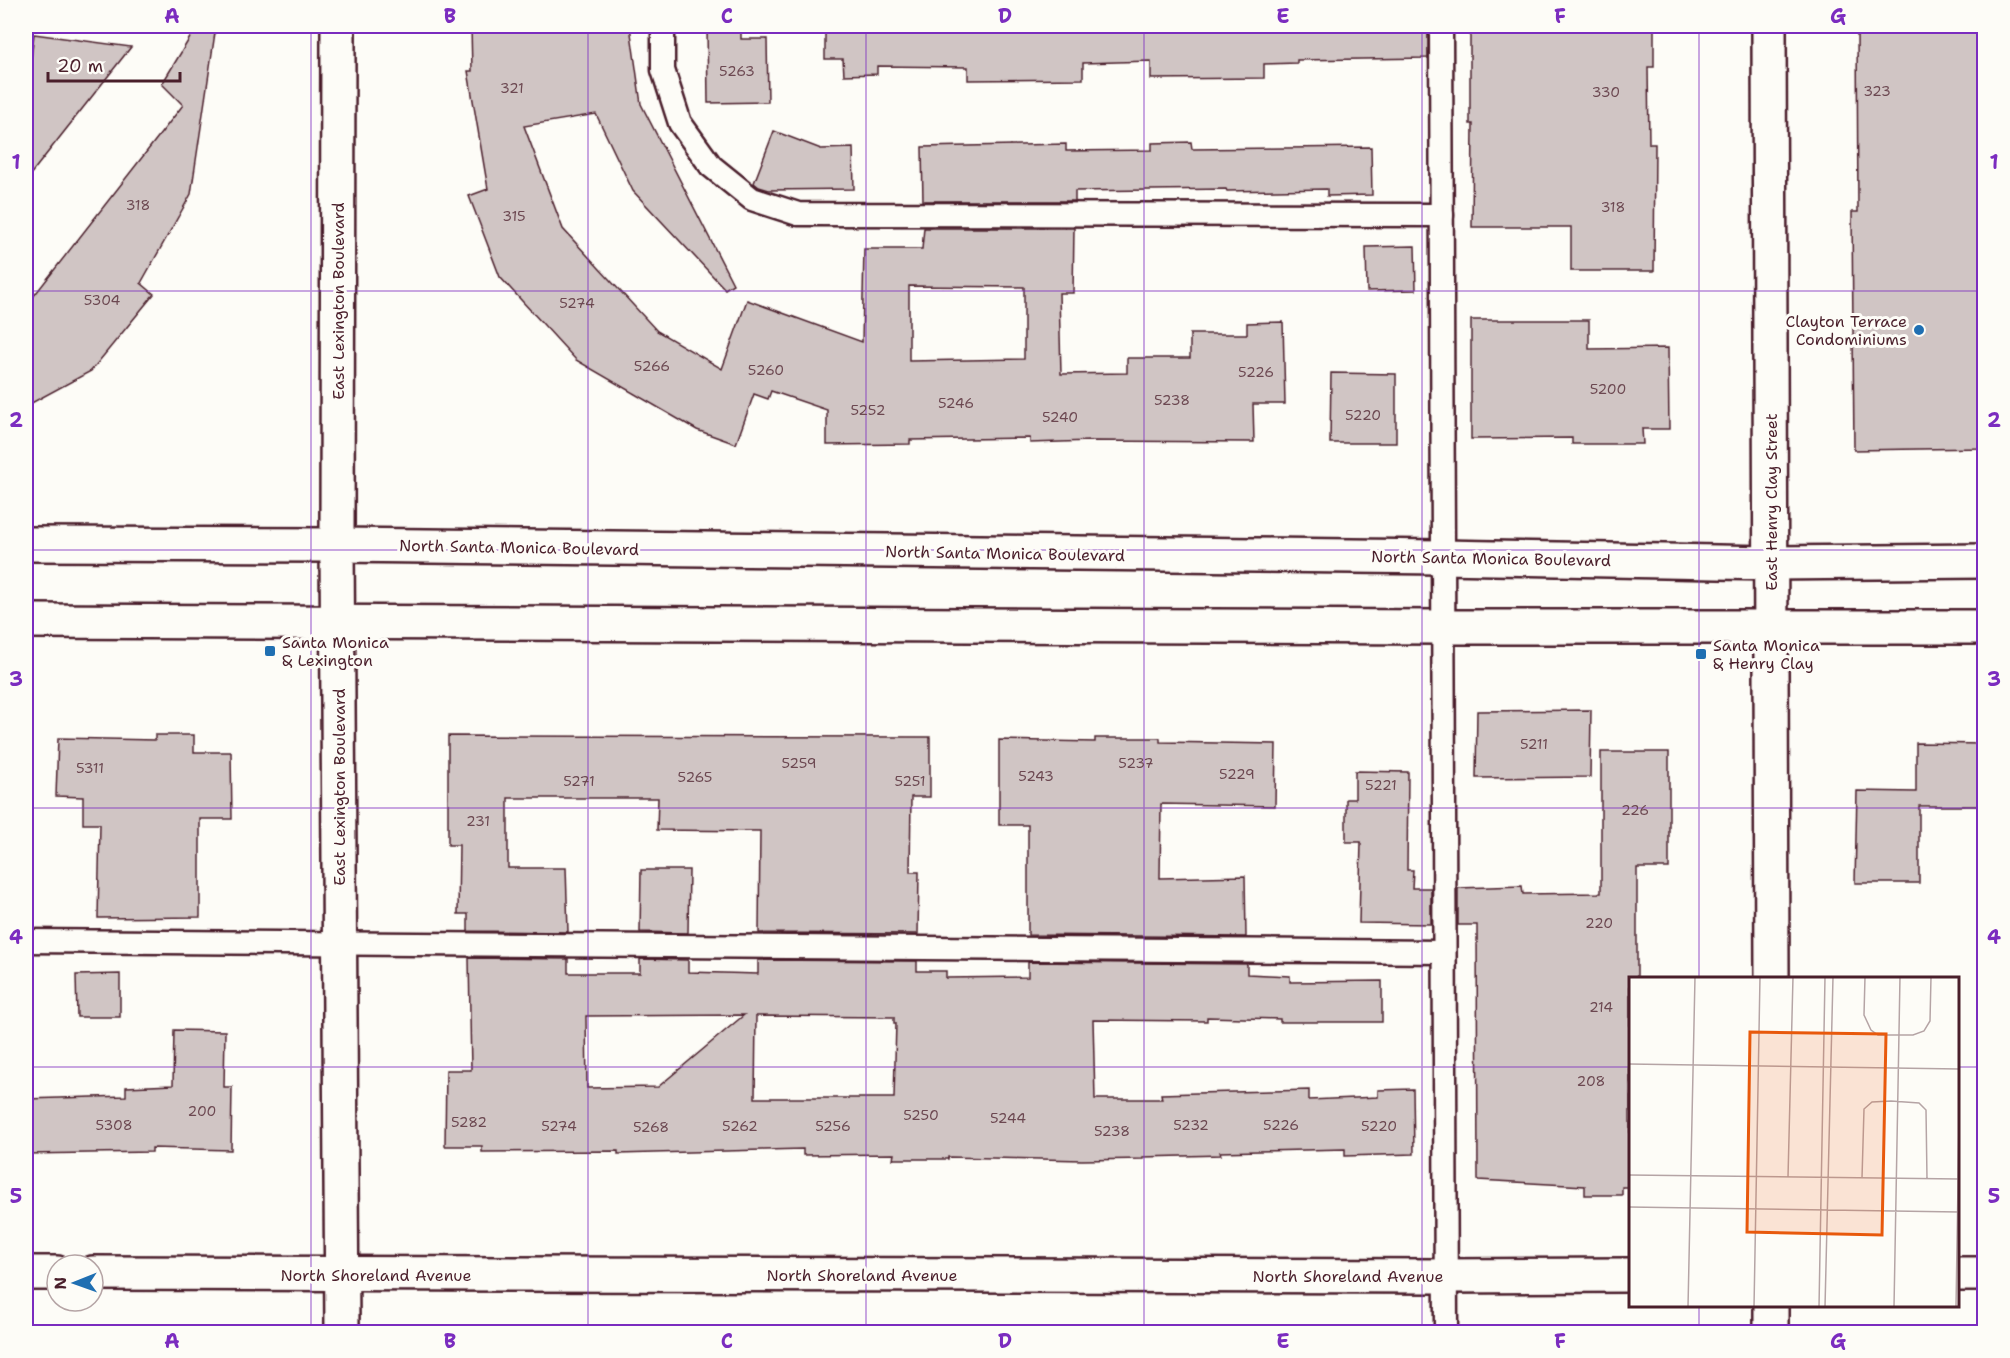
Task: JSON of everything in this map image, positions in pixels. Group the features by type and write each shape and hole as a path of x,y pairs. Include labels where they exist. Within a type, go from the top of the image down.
{"street":[{"name":"East Lexington Boulevard","path":"338,26 337,545 342,1332"},
{"name":"East Henry Clay Street","path":"1768,26 1772,977"},
{"name":"North Santa Monica Boulevard","path":"26,544 337,545 1442,557 1771,563 1984,561"},
{"path":"26,621 1984,627"},
{"path":"26,1273 45,1273"},
{"name":"North Shoreland Avenue","path":"105,1273 1629,1275"},
{"path":"1959,1274 1984,1274"},
{"path":"1771,1332 1772,1307"}],"lane":[{"path":"663,26 663,70 680,123 711,166 752,199 798,214 1442,215"},
{"path":"1441,26 1446,1332"},
{"path":"26,941 1444,952"}],"building":[{"path":"197,26 216,26 191,194 141,283 154,294 91,371 26,406 26,306 183,105 162,84"},
{"path":"471,26 630,26 641,104 733,284 725,289 633,191 596,114 524,126 563,229 657,331 722,369 747,300 862,342 864,249 922,249 924,228 1074,228 1073,293 1059,293 1061,374 1127,373 1127,358 1190,358 1190,334 1247,334 1247,323 1283,322 1285,404 1253,404 1254,442 1030,443 1030,438 910,440 910,444 827,445 827,410 771,391 768,399 754,394 736,444 697,430 576,360 500,277 469,196 488,189 468,71 472,71","holes":["909,286 1024,287 1024,359 909,361"]},
{"path":"707,26 741,26 741,39 767,39 768,102 708,103"},
{"path":"825,26 1428,26 1428,58 1297,60 1297,63 1264,64 1264,78 1151,79 1151,61 1083,63 1083,79 968,80 968,67 877,66 877,74 844,75 843,59 825,59"},
{"path":"1470,26 1654,26 1654,67 1648,67 1649,144 1655,144 1654,271 1571,271 1571,227 1472,227 1473,124 1470,124"},
{"path":"1857,26 1984,26 1984,448 1854,450 1852,212 1858,212"},
{"path":"34,34 131,47 26,180 26,102"},
{"path":"774,131 821,149 853,148 854,189 769,190 759,187 754,183"},
{"path":"1191,142 1192,149 1371,147 1372,195 1327,196 1327,189 1075,191 1075,201 923,201 922,147 1066,144 1066,151 1152,150 1152,143"},
{"path":"1415,246 1416,290 1367,291 1366,247"},
{"path":"1471,320 1589,320 1589,349 1668,348 1669,429 1642,429 1643,444 1572,444 1572,438 1471,439"},
{"path":"1331,373 1396,374 1396,443 1330,443"},
{"path":"1591,710 1590,777 1476,778 1477,711"},
{"path":"155,735 194,735 194,752 231,752 232,819 200,819 200,917 98,918 100,824 83,824 83,797 56,796 58,738 155,740"},
{"path":"448,736 930,737 930,797 911,797 910,872 919,872 918,934 759,933 760,831 657,830 658,798 508,798 508,868 566,868 568,932 468,931 468,914 458,914 459,845 448,845"},
{"path":"1095,738 1160,738 1160,742 1276,744 1275,806 1161,804 1160,878 1245,876 1246,937 1028,935 1028,825 999,825 999,740 1095,742"},
{"path":"1916,743 1984,744 1984,806 1919,806 1919,883 1855,883 1857,791 1916,792"},
{"path":"1601,752 1669,752 1669,868 1637,868 1637,977 1629,977 1629,1187 1622,1187 1622,1195 1585,1195 1585,1186 1478,1180 1477,925 1458,925 1458,888 1522,886 1523,894 1601,893"},
{"path":"1355,771 1408,772 1407,870 1413,870 1412,888 1431,888 1431,924 1359,923 1361,842 1346,842 1346,799 1355,799"},
{"path":"641,870 689,870 688,933 640,932"},
{"path":"469,958 568,959 568,973 640,973 640,959 688,960 688,972 758,974 758,960 917,961 917,971 946,971 946,978 1028,977 1028,962 1247,964 1247,974 1290,976 1290,982 1382,981 1382,1022 1280,1022 1280,1019 1207,1017 1207,1021 1093,1020 1095,1099 1162,1099 1161,1094 1309,1090 1309,1100 1378,1097 1378,1090 1413,1089 1414,1154 1345,1156 1345,1149 1220,1152 1221,1155 1082,1160 948,1157 948,1159 893,1159 894,1154 803,1155 803,1149 618,1154 618,1151 482,1152 482,1146 445,1146 446,1070 471,1070","holes":["744,1015 658,1087 587,1088 586,1016","756,1016 894,1017 894,1023 896,1023 894,1098 755,1098"]},
{"path":"120,974 120,1017 77,1017 76,975"},
{"path":"174,1030 225,1031 224,1087 232,1087 231,1150 152,1148 152,1152 26,1154 26,1099 126,1096 126,1087 173,1085"}],"place":[{"name":"Clayton Terrace Condominiums","path":"1919,330"},
{"name":"Santa Monica & Lexington","path":"270,651"},
{"name":"Santa Monica & Henry Clay","path":"1701,654"}]}
